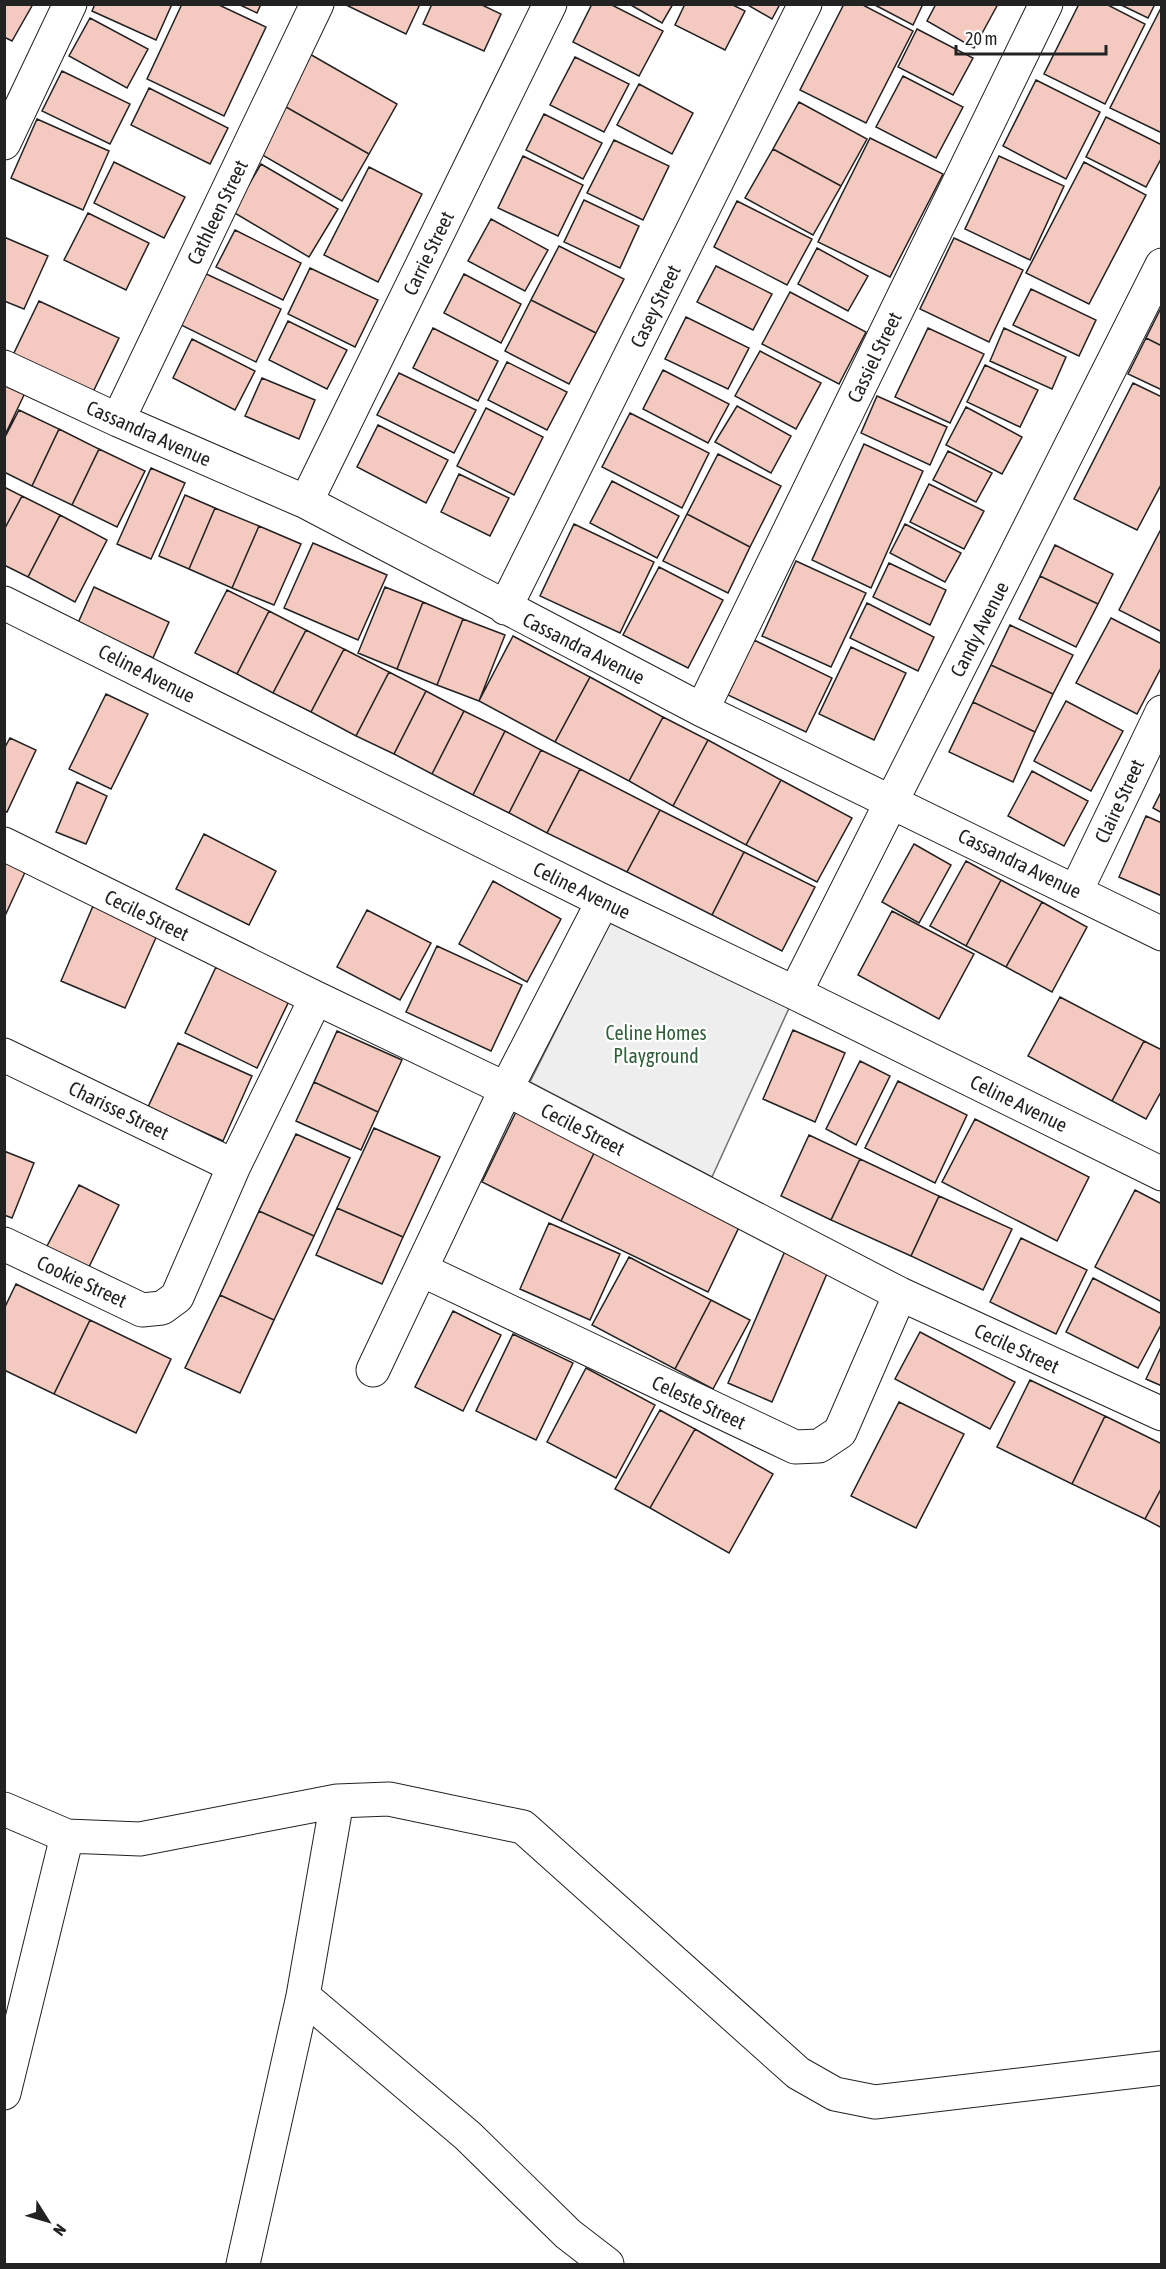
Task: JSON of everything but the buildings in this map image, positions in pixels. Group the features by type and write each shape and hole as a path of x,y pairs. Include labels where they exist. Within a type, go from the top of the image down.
{"street":[{"path":"7,132 70,4"},
{"name":"Cathleen Street","path":"118,420 317,4"},
{"name":"Carrie Street","path":"306,502 550,4"},
{"name":"Casey Street","path":"505,608 805,4"},
{"name":"Cassiel Street","path":"702,710 1046,4"},
{"name":"Candy Avenue","path":"795,993 1161,265"},
{"name":"Cassandra Avenue","path":"4,367 118,420 306,502 702,710 893,801 1161,934"},
{"name":"Celine Avenue","path":"4,603 603,901 1161,1174"},
{"name":"Claire Street","path":"1076,891 1158,726"},
{"name":"Cecile Street","path":"4,844 506,1089 900,1294 1161,1414"},
{"path":"373,1370 506,1089 603,901"},
{"path":"234,1166 316,998"},
{"name":"Charisse Street","path":"4,1055 234,1166"},
{"name":"Cookie Street","path":"4,1244 142,1310 162,1308 177,1297 234,1166"},
{"name":"Celeste Street","path":"422,1270 795,1447 819,1446 840,1432 900,1294"},
{"path":"4,1809 67,1836 140,1839 338,1801 389,1799 523,1827 798,2073 835,2094 875,2102 1161,2068"},
{"path":"243,2265 303,1996 338,1801"},
{"path":"4,2093 67,1836"},
{"path":"303,1996 468,2136 568,2234 607,2265"}],"green space":[{"name":"Celine Homes Playground","path":"612,918 790,1006 712,1177 530,1082"}]}
